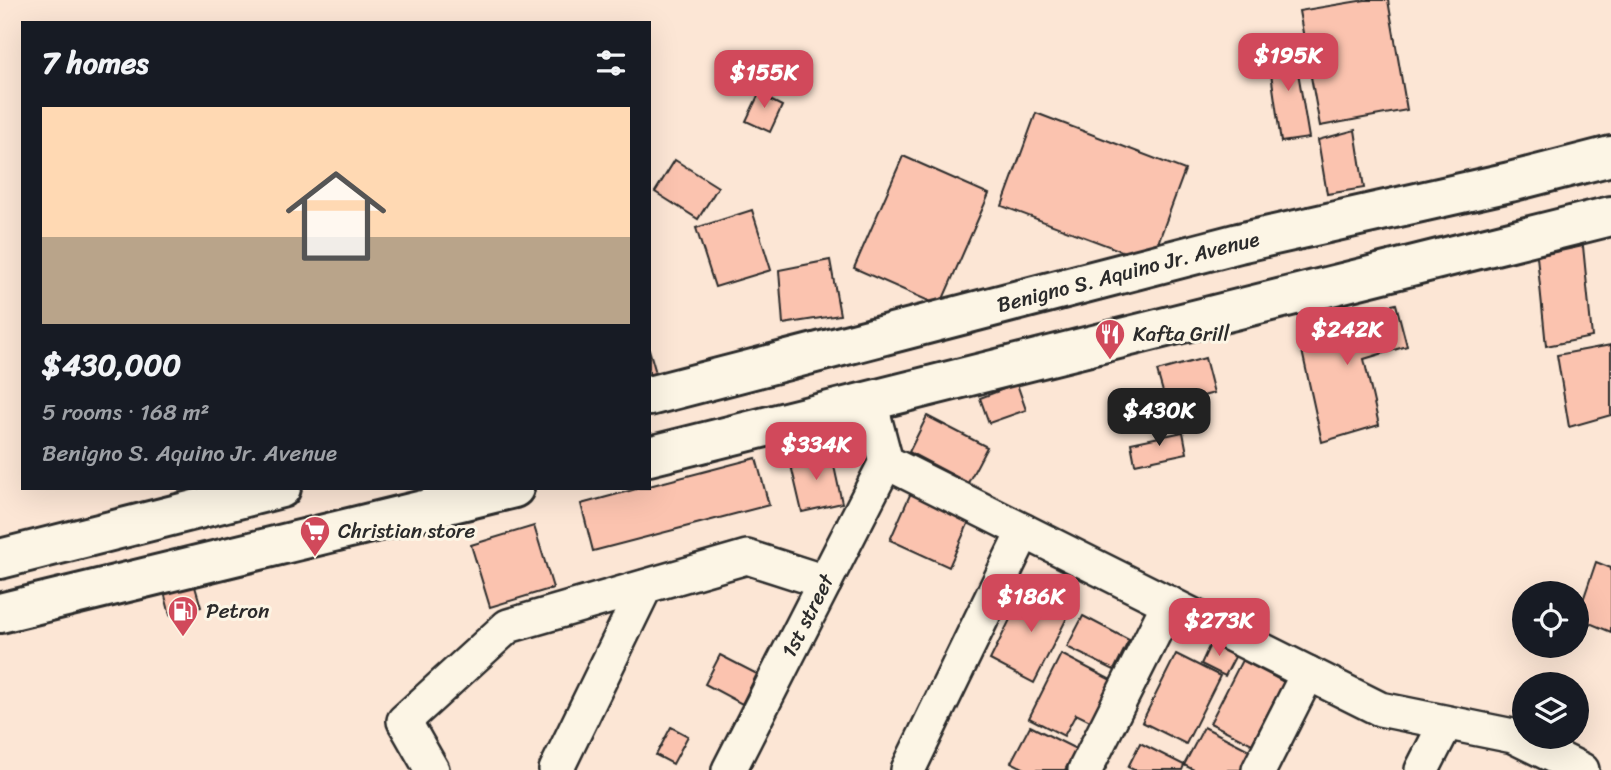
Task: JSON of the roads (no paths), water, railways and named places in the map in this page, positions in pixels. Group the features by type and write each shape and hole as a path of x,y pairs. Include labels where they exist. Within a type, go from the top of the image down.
{"main road":[{"name":"Benigno S. Aquino Jr. Avenue","path":"651,395 1239,243 1510,182 1611,156"},
{"path":"1510,182 1523,238"},
{"path":"651,456 1611,216"},
{"path":"0,559 273,490"},
{"path":"0,613 506,490"}],"street":[{"path":"870,402 886,462 1380,709 1513,736 1575,769"},
{"name":"1st street","path":"729,770 886,462"},
{"path":"908,770 1024,531"},
{"path":"432,770 404,721 508,626 747,557 825,582"},
{"path":"556,770 645,587"},
{"path":"1085,770 1169,603"},
{"path":"1259,770 1308,673"},
{"path":"1422,770 1446,723"}],"place":[{"name":"Kafta Grill","path":"1110,361"},
{"name":"Christian store","path":"315,558"},
{"name":"Petron","path":"183,638"}]}
